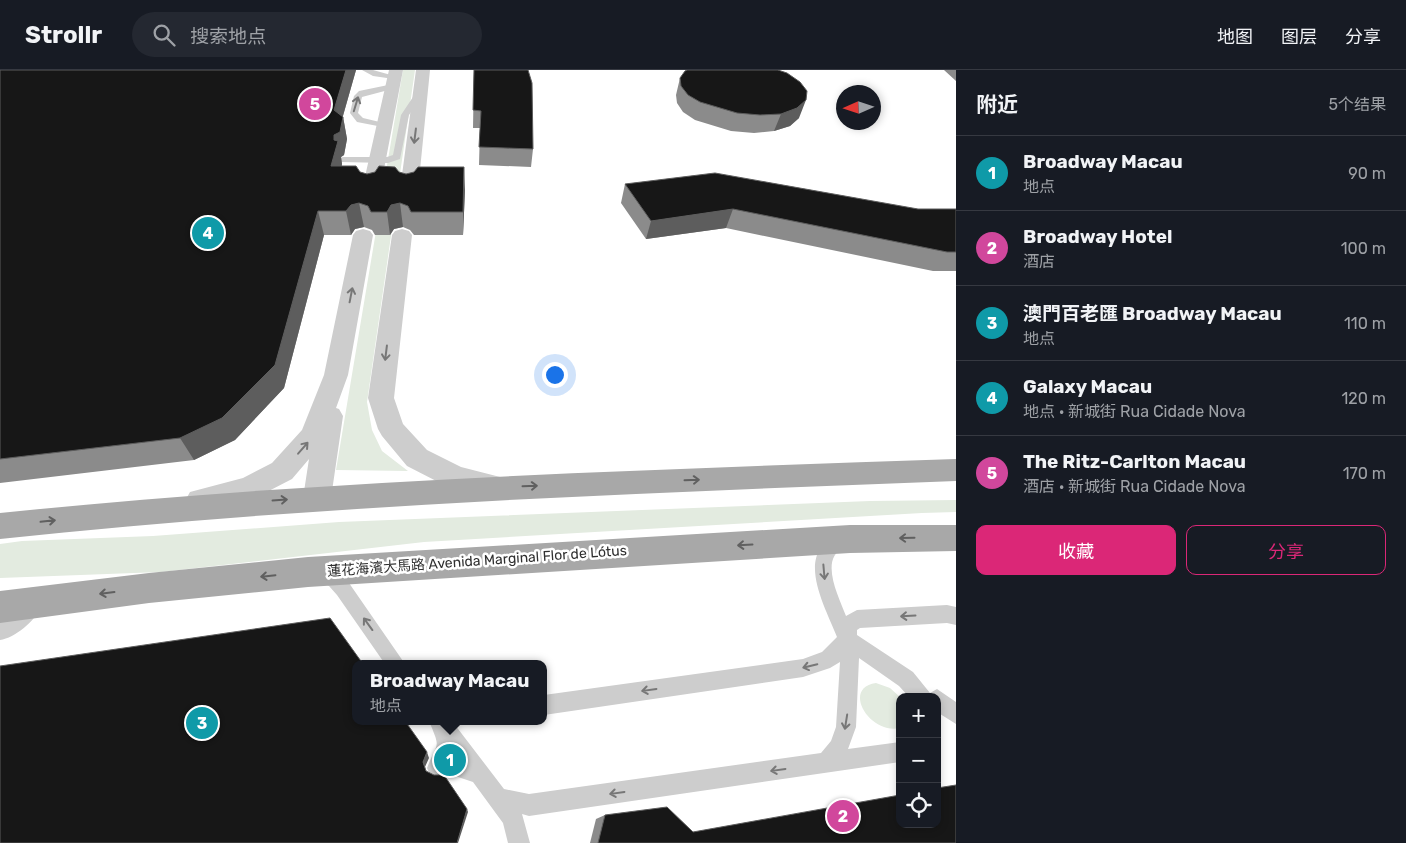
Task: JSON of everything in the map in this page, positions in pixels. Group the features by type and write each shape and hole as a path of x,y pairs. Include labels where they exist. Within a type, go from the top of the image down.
{"main road":[{"path":"0,526 166,509 500,487 956,470"},
{"name":"蓮花海濱大馬路 Avenida Marginal Flor de Lótus","path":"0,607 149,588 308,572 850,539 956,538"}],"street":[{"path":"408,190 423,70"},
{"path":"372,190 394,77"},
{"path":"402,235 381,398 392,430 417,458 456,478 500,487"},
{"path":"318,498 336,375 363,236"},
{"path":"166,509 249,488 282,471 313,436 326,406 336,375"}],"lane":[{"path":"366,70 394,77"},
{"path":"384,126 360,120 354,113 358,96 394,77"},
{"path":"343,160 392,160 398,156 405,115 420,93"},
{"path":"850,539 834,544 824,557 823,573 826,587 847,639 927,693"},
{"path":"308,572 324,575 335,580 393,660"},
{"path":"0,631 7,630 37,602"},
{"path":"826,763 839,747 846,727 850,674 847,639 851,623 857,619 947,614 956,616"},
{"path":"547,705 803,668 824,663 837,654 847,639"},
{"path":"906,679 918,693"},
{"path":"941,702 956,714"},
{"path":"442,726 448,747 437,768 452,764 464,766 482,775"},
{"path":"442,726 482,775 513,818 519,843"},
{"path":"499,799 528,805 896,753"}],"shaded area":[{"path":"403,70 415,70 367,402 372,430 382,451 408,471 336,470"},
{"path":"956,500 956,512 424,542 161,572 0,578 0,544 22,541 153,536 339,522 870,501"},
{"path":"876,683 890,688 896,693 896,728 879,725 864,710 860,701 861,693 866,687"}],"building":[{"path":"0,70 346,70 334,110 343,117 340,132 334,135 334,140 338,141 331,166 356,166 360,172 367,174 375,172 379,166 395,167 399,172 406,174 414,172 418,167 464,167 463,212 411,212 408,206 400,203 391,205 387,212 371,212 368,206 359,203 351,205 346,211 318,211 275,365 222,418 180,438 0,459"},
{"path":"474,70 528,70 532,83 533,149 479,147 481,111 473,110"},
{"path":"687,70 778,70 787,73 800,82 807,91 806,100 797,108 781,114 737,113 700,102 688,95 681,86 680,78"},
{"path":"715,173 918,209 956,209 956,252 947,252 733,209 651,221 625,184"},
{"path":"330,618 360,660 352,660 352,725 408,725 427,752 423,762 426,771 434,775 444,775 467,809 457,843 0,843 0,666"},
{"path":"956,785 956,843 598,843 605,815 667,807 693,832 896,796 896,828 941,828 941,787"}],"place":[{"name":"The Ritz-Carlton Macau","path":"315,104"},
{"name":"Galaxy Macau","path":"208,233"},
{"name":"澳門百老匯 Broadway Macau","path":"202,723"},
{"name":"Broadway Macau","path":"450,760"},
{"name":"Broadway Hotel","path":"843,816"}]}
